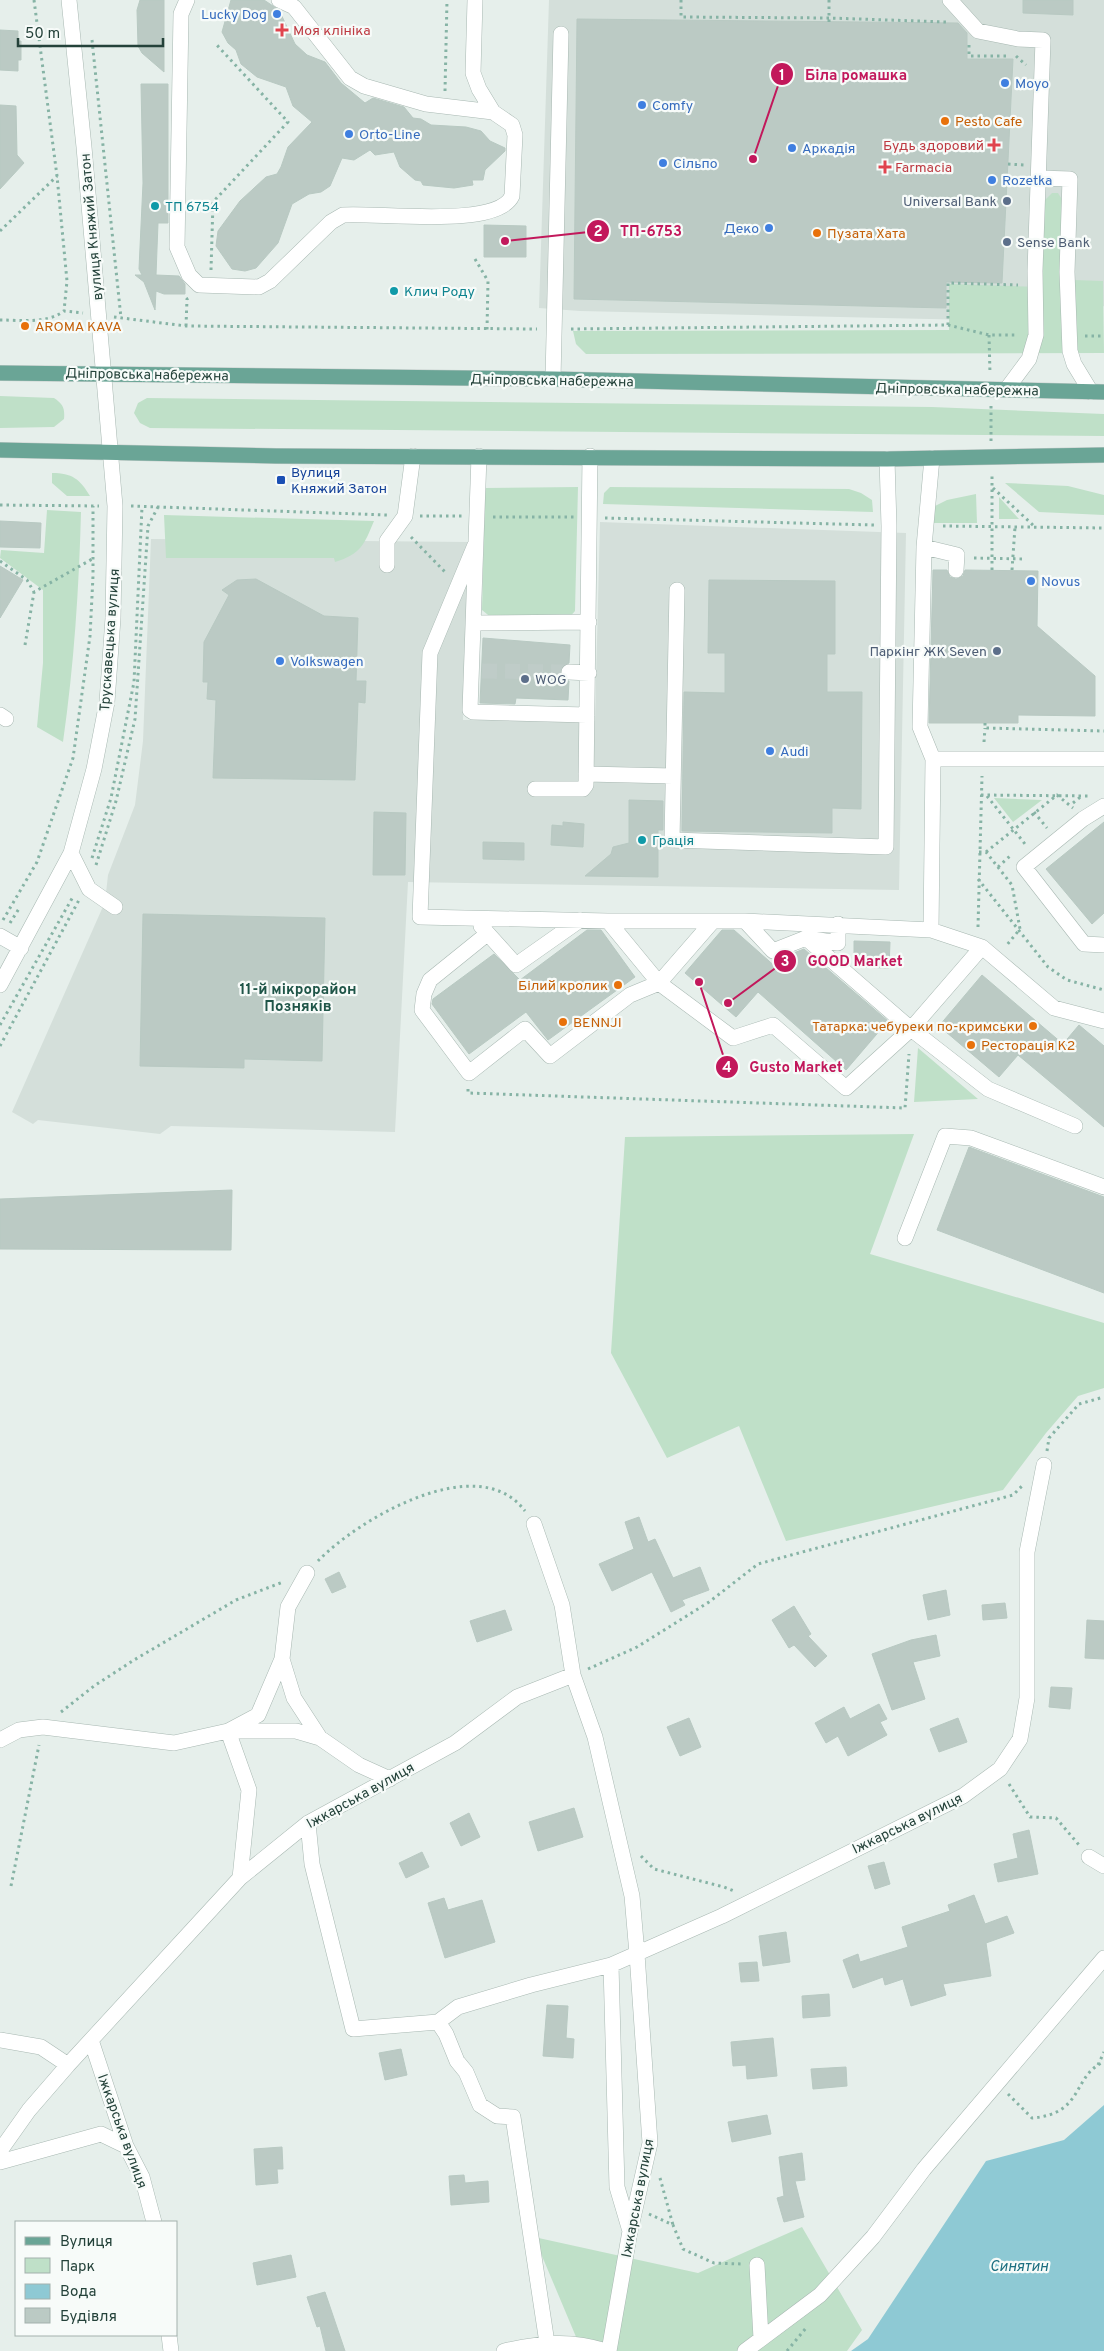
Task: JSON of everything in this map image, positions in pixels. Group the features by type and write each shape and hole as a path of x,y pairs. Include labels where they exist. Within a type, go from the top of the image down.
{"main road":[{"name":"Дніпровська набережна","path":"0,373 553,379 1098,392"},
{"path":"0,450 110,454 413,456 992,458 1104,455"}],"street":[{"name":"вулиця Княжий Затон","path":"69,0 84,147 110,454"},
{"path":"187,0 181,14 177,247 189,276 199,285 211,287 259,287 270,281 331,222 342,215 456,218 509,203 512,196 515,135 512,125 493,112 479,89 473,73 475,0"},
{"path":"279,0 294,4 350,78 364,86 426,104 493,112"},
{"path":"950,0 978,31 1018,39 1043,40 1034,344 1028,359 1006,390"},
{"path":"553,379 561,34"},
{"path":"1038,178 1070,179 1067,272 1070,351 1074,364 1098,392"},
{"name":"Трускавецька вулиця","path":"0,985 71,853 94,769 107,702 113,618 108,506 110,454"},
{"path":"387,565 388,541 405,516 413,456"},
{"path":"479,456 474,623 477,671 470,710 473,712 587,715"},
{"path":"535,789 583,789 586,774 589,673 590,456"},
{"path":"677,590 672,840 886,847 889,526 887,458"},
{"path":"931,930 933,759 920,727 924,547 932,458"},
{"path":"475,545 430,653 420,917 608,921 745,921 931,930 982,947 1054,1008 1104,1021"},
{"path":"924,547 956,555 956,570"},
{"path":"474,623 589,622"},
{"path":"569,672 589,673"},
{"path":"933,759 1104,759"},
{"path":"586,774 673,776"},
{"path":"1100,801 1082,819 1024,867 1084,944 1104,945"},
{"path":"71,853 89,889 115,907"},
{"path":"475,919 516,965 580,920"},
{"path":"608,921 659,983 732,1038 773,1025 846,1088 911,1029 982,947"},
{"path":"487,934 430,980 424,994 422,1010 469,1073 525,1029 550,1056 630,995 659,983 714,921"},
{"path":"745,921 773,950 806,938 838,943 838,924"},
{"path":"0,932 21,948"},
{"path":"806,938 911,1029 988,1089 1075,1126"},
{"path":"904,1238 945,1136 971,1138 1104,1187"},
{"name":"Іжкарська вулиця","path":"637,1954 752,1901 963,1796 1000,1769 1020,1739 1027,1698 1027,1552 1044,1465"},
{"name":"Іжкарська вулиця","path":"534,1524 562,1605 573,1675 595,1737 630,1888 637,1954 650,2144 630,2230 607,2351"},
{"path":"228,1731 258,1715 282,1658 288,1607 307,1573"},
{"path":"282,1658 294,1698 320,1738"},
{"name":"Іжкарська вулиця","path":"0,2151 29,2110 68,2065 240,1878 308,1823 455,1743 517,1697 573,1675"},
{"path":"0,1740 19,1730 43,1727 174,1743 228,1731 296,1731 320,1738 359,1765 390,1778"},
{"path":"228,1731 249,1790 240,1878"},
{"path":"308,1823 312,1864 353,2029 438,2022 458,2007 531,1985 611,1965 637,1954"},
{"path":"1089,1857 1104,1866"},
{"path":"745,2351 820,2294 873,2236 924,2169 1104,1958"},
{"path":"611,1965 617,2187 630,2230"},
{"path":"438,2022 446,2034 456,2061 466,2072 480,2105 497,2116 512,2117 547,2343"},
{"path":"0,2040 41,2047 68,2065"},
{"name":"Іжкарська вулиця","path":"91,2040 126,2146 142,2177 154,2221"},
{"path":"0,2162 101,2134 126,2146"},
{"path":"756,2265 761,2338"},
{"path":"169,2336 171,2351"},
{"path":"504,2351 563,2342 607,2351"}],"path":[{"path":"34,0 58,176 67,281 64,311"},
{"path":"445,106 446,0"},
{"path":"681,0 681,17 948,22"},
{"path":"829,0 829,20"},
{"path":"91,30 122,318"},
{"path":"969,39 969,56 1015,56 1028,66"},
{"path":"186,326 187,299 211,287 213,202 288,122 215,43"},
{"path":"0,231 58,176"},
{"path":"475,259 488,281 487,330"},
{"path":"948,325 948,283 1025,286"},
{"path":"989,335 993,526 992,570"},
{"path":"992,487 1034,526"},
{"path":"0,505 108,506 405,516 590,517 889,526"},
{"path":"0,932 37,862 74,758 90,636 94,558 93,506"},
{"path":"100,514 108,506"},
{"path":"405,516 410,535 459,587"},
{"path":"926,526 1104,528"},
{"path":"1012,570 1015,527"},
{"path":"34,592 94,558"},
{"path":"968,558 1026,559"},
{"path":"0,562 27,580 34,592 25,645"},
{"path":"982,947 977,922 985,723"},
{"path":"985,728 1104,731"},
{"path":"982,795 1057,795 1100,801"},
{"path":"987,795 1034,858"},
{"path":"980,852 986,852 1057,795"},
{"path":"986,852 1012,885 1020,929 1004,949"},
{"path":"978,878 1048,967 1067,980 1104,990"},
{"path":"0,932 22,904"},
{"path":"469,1073 468,1093 906,1108 911,1029"},
{"path":"573,1675 637,1647 709,1602 758,1564 1013,1495 1044,1465 1049,1438 1079,1404 1104,1397"},
{"path":"10,1886 43,1727 94,1686 236,1600 307,1573 336,1543 411,1499 441,1489 474,1487 498,1491 517,1501 534,1524"},
{"path":"1000,1769 1030,1817 1056,1818 1089,1857"},
{"path":"639,1855 654,1869 724,1887 752,1901"},
{"path":"997,2083 1032,2118 1048,2116 1070,2103 1082,2084 1098,2065 1104,2052"},
{"path":"1098,2065 1104,2062"},
{"path":"658,2171 683,2249 714,2263 756,2265"},
{"path":"635,2208 674,2225"}],"shaded area":[{"name":"Аркадія","path":"549,0 1104,0 1104,306 1065,322 580,311 539,308"},
{"path":"600,522 906,533 899,890 408,882 395,1132 171,1126 160,1134 38,1120 33,1124 12,1112 105,902 108,875 135,805 143,741 151,539 469,542 463,720 595,721"}],"green space":[{"path":"1052,193 1058,193 1063,201 1073,280 1103,281 1104,353 586,354 576,344 573,331 949,330 949,284 1042,287 1045,200"},
{"path":"0,396 54,398 63,407 64,419 54,427 0,428"},
{"path":"147,398 932,407 1104,414 1104,436 150,428 140,423 134,413 138,403"},
{"path":"52,473 65,474 75,478 83,485 90,496 67,496 52,483"},
{"path":"1005,483 1068,486 1104,495 1104,515 1039,512"},
{"path":"578,487 575,611 568,619 493,619 482,610 485,488"},
{"path":"610,487 849,489 861,493 872,500 873,512 603,504 604,493"},
{"path":"976,494 977,523 933,523 935,506 947,500"},
{"path":"999,497 1019,519 999,519"},
{"path":"47,510 81,512 75,627 63,742 37,727 43,663 43,590 0,558 1,550 44,553"},
{"path":"164,515 374,521 364,542 356,552 335,562 334,558 166,558"},
{"path":"994,798 1042,800 1013,822"},
{"path":"918,1048 978,1099 914,1102"},
{"path":"914,1134 870,1254 1104,1323 1104,1388 1078,1396 1046,1433 1003,1490 786,1541 739,1426 667,1458 611,1353 625,1137"},
{"path":"802,2227 862,2330 847,2351 582,2351 534,2237 698,2273"}],"water":[{"name":"Синятин","path":"1104,2105 1104,2351 851,2351 868,2339 986,2161 1064,2140"}],"building":[{"path":"140,0 164,0 164,72 142,53 138,46 137,10"},
{"path":"231,0 264,0 279,10 295,44 307,55 325,62 341,83 365,103 373,98 404,107 413,118 421,119 431,125 466,127 481,131 490,141 505,148 505,151 485,170 483,180 472,180 473,185 454,188 423,185 421,181 415,180 400,167 394,152 375,155 370,150 354,160 342,158 330,186 321,192 309,194 292,204 278,243 256,268 245,271 232,269 216,246 218,231 240,201 266,177 277,174 288,147 312,122 293,106 286,87 257,77 241,64 236,50 228,43 222,32"},
{"path":"1023,0 1073,0 1073,15 1023,13"},
{"name":"Аркадія","path":"577,19 958,23 967,33 967,59 1013,59 1002,283 946,282 946,308 574,299"},
{"path":"0,30 18,31 18,41 21,41 21,60 18,60 18,71 0,70"},
{"path":"141,84 168,84 168,223 158,223 156,275 179,276 185,284 185,294 164,294 156,291 155,310 144,282 135,275 142,275 139,269 143,183"},
{"path":"0,105 16,106 17,155 24,163 0,189"},
{"path":"484,225 526,226 526,257 484,257"},
{"path":"0,521 41,523 40,548 0,547"},
{"path":"0,566 23,580 0,618"},
{"name":"Паркінг ЖК Seven","path":"933,570 947,570 950,577 956,579 963,576 965,570 1038,571 1037,626 1095,676 1095,716 1018,715 1018,723 929,723"},
{"name":"Volkswagen","path":"256,579 324,616 358,618 356,681 366,681 365,703 358,702 355,780 213,778 216,700 207,699 208,682 203,682 204,642 229,595 222,590 237,580"},
{"name":"Audi","path":"709,580 835,581 835,654 827,654 827,692 862,692 861,809 832,808 832,833 682,831 684,692 725,693 725,653 708,653"},
{"name":"WOG","path":"483,638 570,645 569,663 561,667 560,672 564,680 569,681 568,700 516,698 515,704 480,703"},
{"name":"Грація","path":"629,800 663,801 663,830 658,830 658,877 585,876 611,854 613,847 629,843"},
{"path":"374,812 406,813 405,875 373,875"},
{"path":"563,822 584,824 583,847 551,845 552,825 563,826"},
{"path":"1104,822 1104,913 1092,924 1046,869"},
{"path":"483,842 524,843 524,860 483,859"},
{"path":"143,914 325,918 322,1061 244,1059 244,1068 140,1066"},
{"path":"587,930 601,930 635,977 548,1040 526,1012 469,1054 432,1004 433,999 494,954 520,980"},
{"path":"722,930 734,930 778,969 791,954 804,949 888,1021 846,1070 758,992 736,1017 685,973"},
{"path":"854,941 890,942 889,968 854,967"},
{"path":"982,975 1063,1044 1079,1025 1104,1046 1104,1127 1018,1055 999,1077 939,1026"},
{"path":"969,1147 1104,1197 1104,1293 937,1230"},
{"path":"232,1190 231,1250 0,1249 0,1199"},
{"path":"639,1517 648,1542 655,1539 673,1578 700,1567 709,1590 682,1600 685,1605 671,1612 652,1572 612,1591 599,1564 634,1549 625,1522"},
{"path":"339,1572 346,1587 332,1593 325,1579"},
{"path":"946,1590 950,1615 928,1620 923,1595"},
{"path":"1005,1603 1007,1618 983,1620 982,1605"},
{"path":"794,1606 811,1634 808,1636 827,1656 815,1667 794,1645 789,1648 772,1620"},
{"path":"505,1610 512,1630 477,1642 470,1621"},
{"path":"1087,1620 1104,1621 1104,1659 1085,1658"},
{"path":"936,1635 940,1656 913,1662 925,1699 892,1710 872,1654 911,1640"},
{"path":"1051,1687 1072,1688 1070,1709 1049,1707"},
{"path":"879,1704 887,1719 880,1722 887,1735 848,1756 838,1736 826,1743 815,1723 844,1707 850,1719"},
{"path":"689,1718 701,1747 680,1756 667,1727"},
{"path":"958,1718 967,1742 939,1752 930,1729"},
{"path":"574,1808 583,1837 538,1851 529,1822"},
{"path":"469,1813 480,1837 461,1846 450,1823"},
{"path":"1029,1830 1038,1874 998,1882 994,1864 1018,1858 1013,1834"},
{"path":"422,1852 429,1867 406,1878 399,1863"},
{"path":"884,1862 890,1884 875,1889 868,1866"},
{"path":"974,1895 985,1924 1007,1916 1014,1933 986,1943 991,1976 943,1984 946,1995 911,2006 903,1979 885,1985 883,1977 853,1988 843,1960 858,1954 860,1962 908,1947 902,1927 950,1911 948,1905"},
{"path":"444,1898 448,1910 482,1900 495,1942 445,1958 428,1903"},
{"path":"786,1932 790,1962 763,1966 759,1936"},
{"path":"757,1962 759,1981 741,1982 739,1963"},
{"path":"829,1994 830,2016 803,2018 802,1996"},
{"path":"547,2005 568,2006 566,2038 574,2039 573,2058 543,2056"},
{"path":"773,2038 777,2076 747,2079 746,2065 733,2066 731,2042"},
{"path":"401,2049 407,2075 385,2080 379,2053"},
{"path":"846,2067 847,2086 813,2089 811,2069"},
{"path":"767,2115 771,2134 732,2142 728,2122"},
{"path":"282,2147 283,2169 277,2169 278,2183 256,2185 254,2149"},
{"path":"802,2153 805,2180 795,2181 804,2217 784,2222 777,2198 784,2196 779,2157"},
{"path":"464,2175 465,2183 488,2181 489,2202 451,2205 449,2176"},
{"path":"291,2255 296,2277 257,2285 253,2263"},
{"path":"325,2292 345,2351 326,2351 320,2326 317,2327 307,2297"}],"tunnel":[{"path":"482,671 569,672"}],"place":[{"name":"Lucky Dog","path":"277,14"},
{"name":"Моя клініка","path":"282,30"},
{"name":"Moyo","path":"1005,83"},
{"name":"Comfy","path":"642,105"},
{"name":"Pesto Cafe","path":"945,121"},
{"name":"Orto-Line","path":"349,134"},
{"name":"Будь здоровий","path":"994,145"},
{"name":"Аркадія","path":"792,148"},
{"name":"Біла ромашка","path":"753,159"},
{"name":"Сільпо","path":"663,163"},
{"name":"Farmacia","path":"885,167"},
{"name":"Rozetka","path":"992,180"},
{"name":"Universal Bank","path":"1007,201"},
{"name":"ТП 6754","path":"155,206"},
{"name":"Деко","path":"769,228"},
{"name":"Пузата Хата","path":"817,233"},
{"name":"ТП-6753","path":"505,241"},
{"name":"Sense Bank","path":"1007,242"},
{"name":"Клич Роду","path":"394,291"},
{"name":"AROMA KAVA","path":"25,326"},
{"name":"Вулиця Княжий Затон","path":"281,480"},
{"name":"Novus","path":"1031,581"},
{"name":"Паркінг ЖК Seven","path":"997,651"},
{"name":"Volkswagen","path":"280,661"},
{"name":"WOG","path":"525,679"},
{"name":"Audi","path":"770,751"},
{"name":"Грація","path":"642,840"},
{"name":"Gusto Market","path":"699,982"},
{"name":"Білий кролик","path":"618,985"},
{"name":"GOOD Market","path":"728,1003"},
{"name":"BENNJI","path":"563,1022"},
{"name":"Татарка: чебуреки по-кримськи","path":"1033,1026"},
{"name":"Ресторація K2","path":"971,1045"}],"district":[{"name":"11-й мікрорайон Позняків","path":"298,998"}]}
